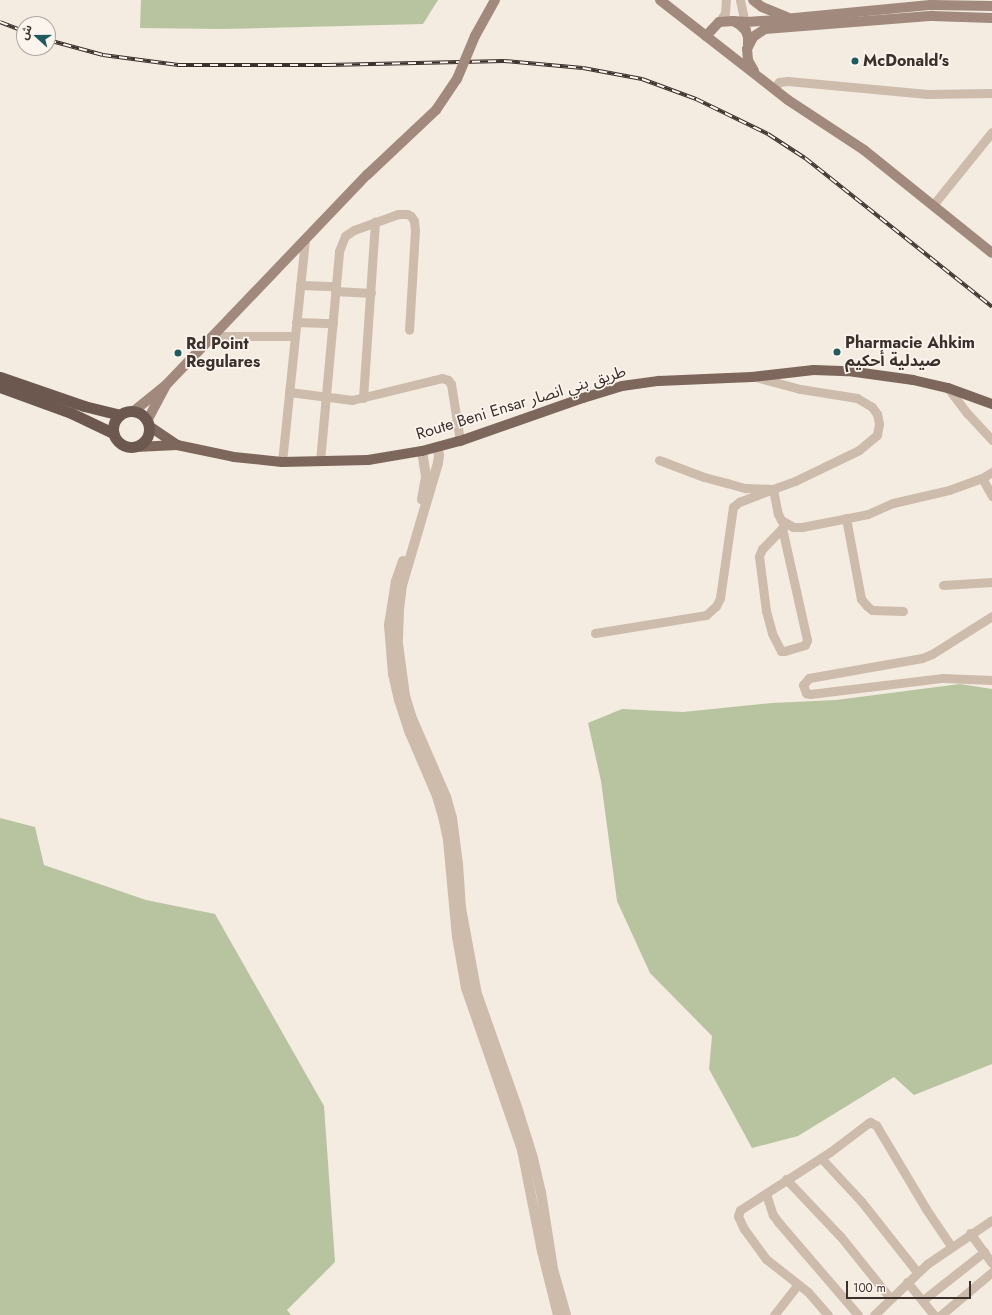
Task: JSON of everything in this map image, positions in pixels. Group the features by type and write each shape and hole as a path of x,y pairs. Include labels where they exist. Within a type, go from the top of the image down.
{"highway":[{"path":"0,377 84,406 120,414"},
{"path":"0,387 71,413 113,433"},
{"path":"127,411 134,411 144,416 148,424 146,440 136,447 124,446 118,443 113,433 115,420 120,414 127,411"}],"main road":[{"path":"134,411 166,385 215,336 366,175 436,110 457,79 475,36 495,0"},
{"path":"660,0 762,80 864,150 992,253"},
{"path":"753,0 762,7 789,18"},
{"path":"739,61 753,37 775,24 789,18 931,5 992,6"},
{"path":"706,36 719,22 733,21 775,24 932,16 992,18"},
{"path":"733,21 742,26 747,34 749,43 747,49 749,63 762,80"},
{"name":"Route Beni Ensar طريق بني انصار","path":"136,447 177,445 234,457 282,462 368,460 422,451 460,441 622,386 658,381 752,377 814,370 883,375 948,388 992,404"},
{"path":"148,424 166,385"},
{"name":"Route Beni Ensar طريق بني انصار","path":"148,424 177,445"}],"street":[{"path":"719,22 725,13 726,0"},
{"path":"740,0 747,34"},
{"path":"774,88 779,82 788,81 920,94 992,93"},
{"path":"933,205 992,132"},
{"path":"320,461 327,397 339,251 345,236 354,230 375,221 398,214 407,214 414,221 415,230 409,330"},
{"path":"363,398 375,221"},
{"path":"282,462 305,241"},
{"path":"300,285 370,293"},
{"path":"296,322 333,323"},
{"path":"215,336 294,336"},
{"path":"595,633 706,615 716,606 720,598 733,507 739,502 795,481 859,450 877,435 879,424 877,414 872,407 858,398 800,390 752,377"},
{"path":"289,392 352,400 442,378 448,380 451,384 460,441"},
{"path":"948,388 967,413 992,440"},
{"path":"437,447 439,455 438,463 430,477 396,581 389,625 393,674 399,700 408,727 437,796 444,821 448,840 457,937 466,988 522,1150 542,1251 558,1315"},
{"path":"422,451 430,477 402,585 400,603 398,644 405,696 411,716 446,797 452,818 458,864 461,908 477,994 518,1110 533,1158 541,1192 553,1269 566,1315"},
{"path":"659,460 704,477 745,488 772,489"},
{"path":"784,526 802,527 868,514 893,503 932,495 982,478 992,472"},
{"path":"982,478 992,496"},
{"path":"772,489 778,514 784,526 807,640 805,645 784,651 781,650 772,633 768,618 759,556 762,549 784,526"},
{"path":"846,518 861,599 872,610 903,611"},
{"path":"943,585 992,582"},
{"path":"992,616 932,654 922,658 809,678 803,685 806,693 810,694 943,678 992,680"},
{"path":"828,1315 808,1292 766,1259 738,1218 740,1210 766,1194 786,1179 821,1158 870,1122 873,1123 926,1209 951,1246"},
{"path":"821,1158 882,1226 917,1272"},
{"path":"786,1179 841,1237 890,1298"},
{"path":"766,1194 773,1215 779,1224 858,1315"},
{"path":"874,1315 917,1272 951,1246 992,1220"},
{"path":"970,1233 992,1263"},
{"path":"924,1300 984,1252"},
{"path":"941,1315 992,1272"},
{"path":"907,1282 924,1300 934,1315"},
{"path":"774,1315 798,1284"}],"green space":[{"path":"141,0 438,0 423,24 221,29 140,28"},
{"path":"960,684 992,689 992,1064 914,1095 894,1077 798,1136 752,1148 709,1069 712,1036 650,973 617,901 601,781 588,723 622,709 683,712 772,703 836,700"},
{"path":"0,818 35,827 44,865 146,900 215,914 324,1106 335,1262 287,1310 291,1315 0,1315"}],"railway":[{"path":"0,22 16,28"},
{"path":"56,42 103,55 178,65 328,65 504,61 583,68 642,79 696,99 768,134 805,158 992,307"}],"place":[{"name":"McDonald's","path":"855,61"},
{"name":"Pharmacie Ahkim صيدلية أحكيم","path":"837,352"},
{"name":"Rd Point Regulares","path":"178,353"}]}
